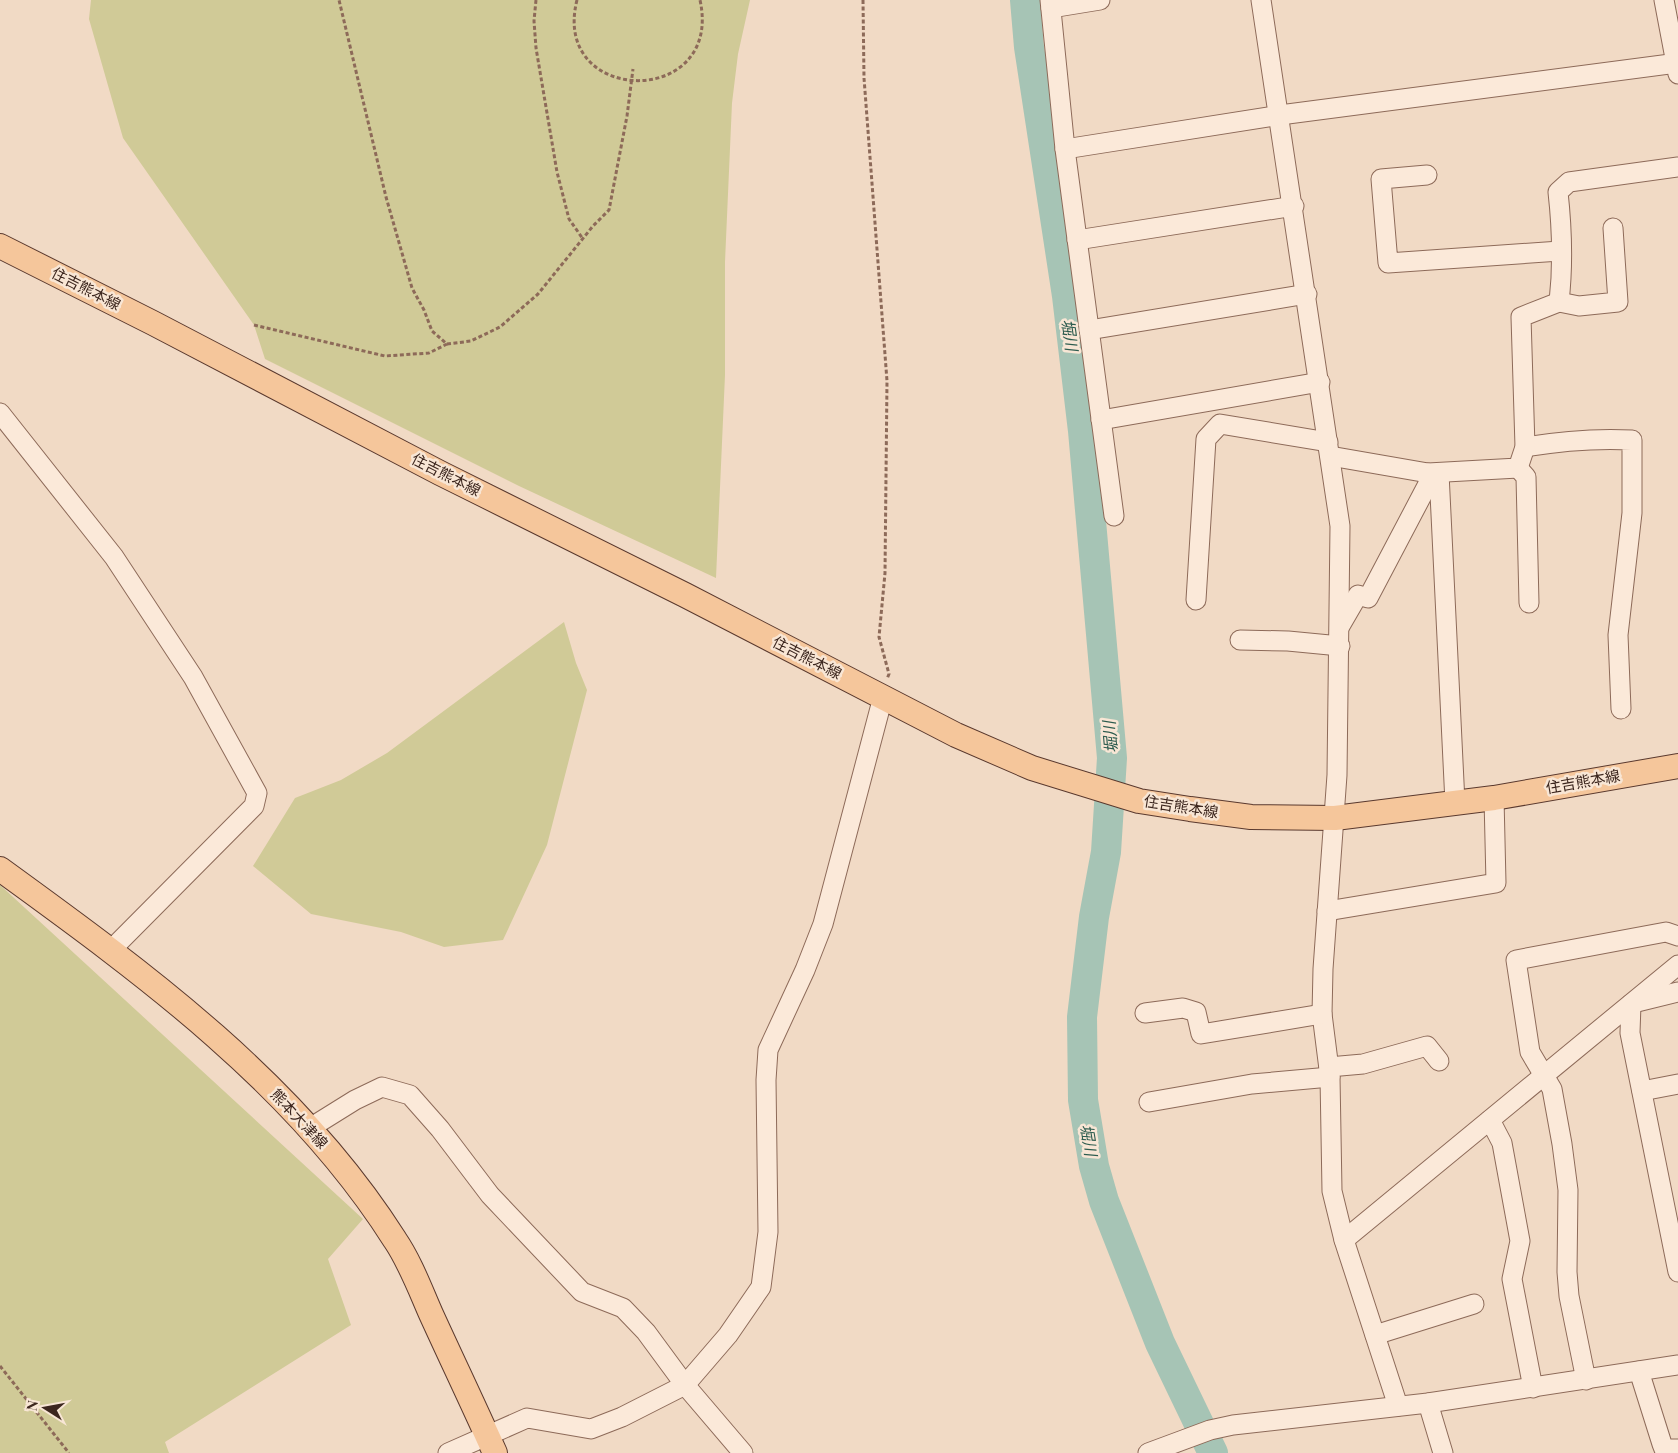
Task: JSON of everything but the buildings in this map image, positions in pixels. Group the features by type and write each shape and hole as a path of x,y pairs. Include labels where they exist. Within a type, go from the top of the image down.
{"main road":[{"name":"住吉熊本線","path":"0,246 440,473 685,595 956,735 1032,768 1139,800 1251,817 1335,818 1494,798 1678,766"},
{"name":"熊本大津線","path":"0,868 110,950 217,1036 310,1128 363,1192 396,1242 491,1445"}],"street":[{"path":"1100,0 1050,4 1065,149 1114,516"},
{"path":"1261,0 1294,206 1340,526 1340,646 1335,818 1327,911 1322,1014 1330,1072 1332,1191 1344,1240 1398,1406"},
{"path":"1065,149 1280,115 1677,67 1664,0"},
{"path":"1559,302 1561,284 1561,218 1558,192 1569,182 1678,166"},
{"path":"1427,175 1381,179 1388,263 1560,251"},
{"path":"1077,240 1294,206"},
{"path":"1518,468 1525,447 1521,317 1559,302 1579,306 1618,302 1613,228"},
{"path":"1089,330 1307,294"},
{"path":"1101,420 1320,382"},
{"path":"0,413 114,557 193,677 257,793 254,806 110,950"},
{"path":"1196,600 1206,439 1220,424 1433,473 1518,468"},
{"path":"1525,447 1601,439 1632,440 1632,513 1618,635 1621,709"},
{"path":"1518,468 1526,477 1519,557 1529,602"},
{"path":"1340,627 1358,595 1368,598 1433,473"},
{"path":"1433,473 1455,803"},
{"path":"1240,640 1288,641 1340,646"},
{"path":"448,1453 491,1445 527,1418 591,1429 622,1417 686,1385 728,1334 761,1287 768,1232 766,1080 768,1050 824,924 883,697"},
{"path":"1327,911 1496,883 1494,798"},
{"path":"1586,1380 1569,1296 1567,1272 1568,1190 1562,1144 1552,1089 1530,1052 1516,960 1666,932 1678,936"},
{"path":"1344,1240 1678,965"},
{"path":"1631,1004 1678,992"},
{"path":"1631,1004 1630,1032 1678,1272"},
{"path":"1145,1013 1183,1008 1196,1012 1200,1034 1322,1014"},
{"path":"1149,1102 1330,1072 1427,1046 1439,1061"},
{"path":"1642,1091 1678,1084"},
{"path":"310,1128 355,1100 382,1087 410,1095 440,1129 490,1195 582,1292 623,1308 646,1332 686,1385 743,1453"},
{"path":"1490,1120 1502,1143 1520,1241 1512,1279 1533,1388"},
{"path":"1375,1335 1474,1304"},
{"path":"1148,1453 1210,1430 1280,1418 1428,1403 1678,1365"},
{"path":"1639,1371 1664,1449 1678,1449"},
{"path":"1428,1403 1443,1453"}],"path":[{"path":"340,0 386,197 412,288 424,310 432,331 448,344"},
{"path":"536,0 534,21 536,48 557,172 569,219 583,239"},
{"path":"577,0 574,27 579,44 587,58 600,70 614,78 630,82 652,81 662,78 680,67 687,59 701,31 700,0"},
{"path":"863,0 864,78 887,381 885,572 879,637 888,674 883,697"},
{"path":"254,325 385,356 429,353 448,344 471,341 500,327 538,294 583,239 610,210 627,116 633,69"},
{"path":"0,1366 69,1453"}],"shaded area":[{"path":"91,0 750,0 738,54 732,103 725,262 725,375 716,578 519,486 265,359 254,325 123,138 89,19"},
{"path":"564,622 576,663 587,690 547,845 503,940 444,947 401,932 311,914 253,866 295,798 341,780 387,753"},
{"path":"0,885 363,1219 328,1259 351,1325 165,1442 169,1453 0,1453"}],"waterway":[{"name":"堀川","path":"1025,0 1029,47 1067,296 1083,431 1112,758 1106,852 1094,917 1082,1017 1083,1100 1094,1166 1104,1201 1160,1343 1213,1453"}]}
